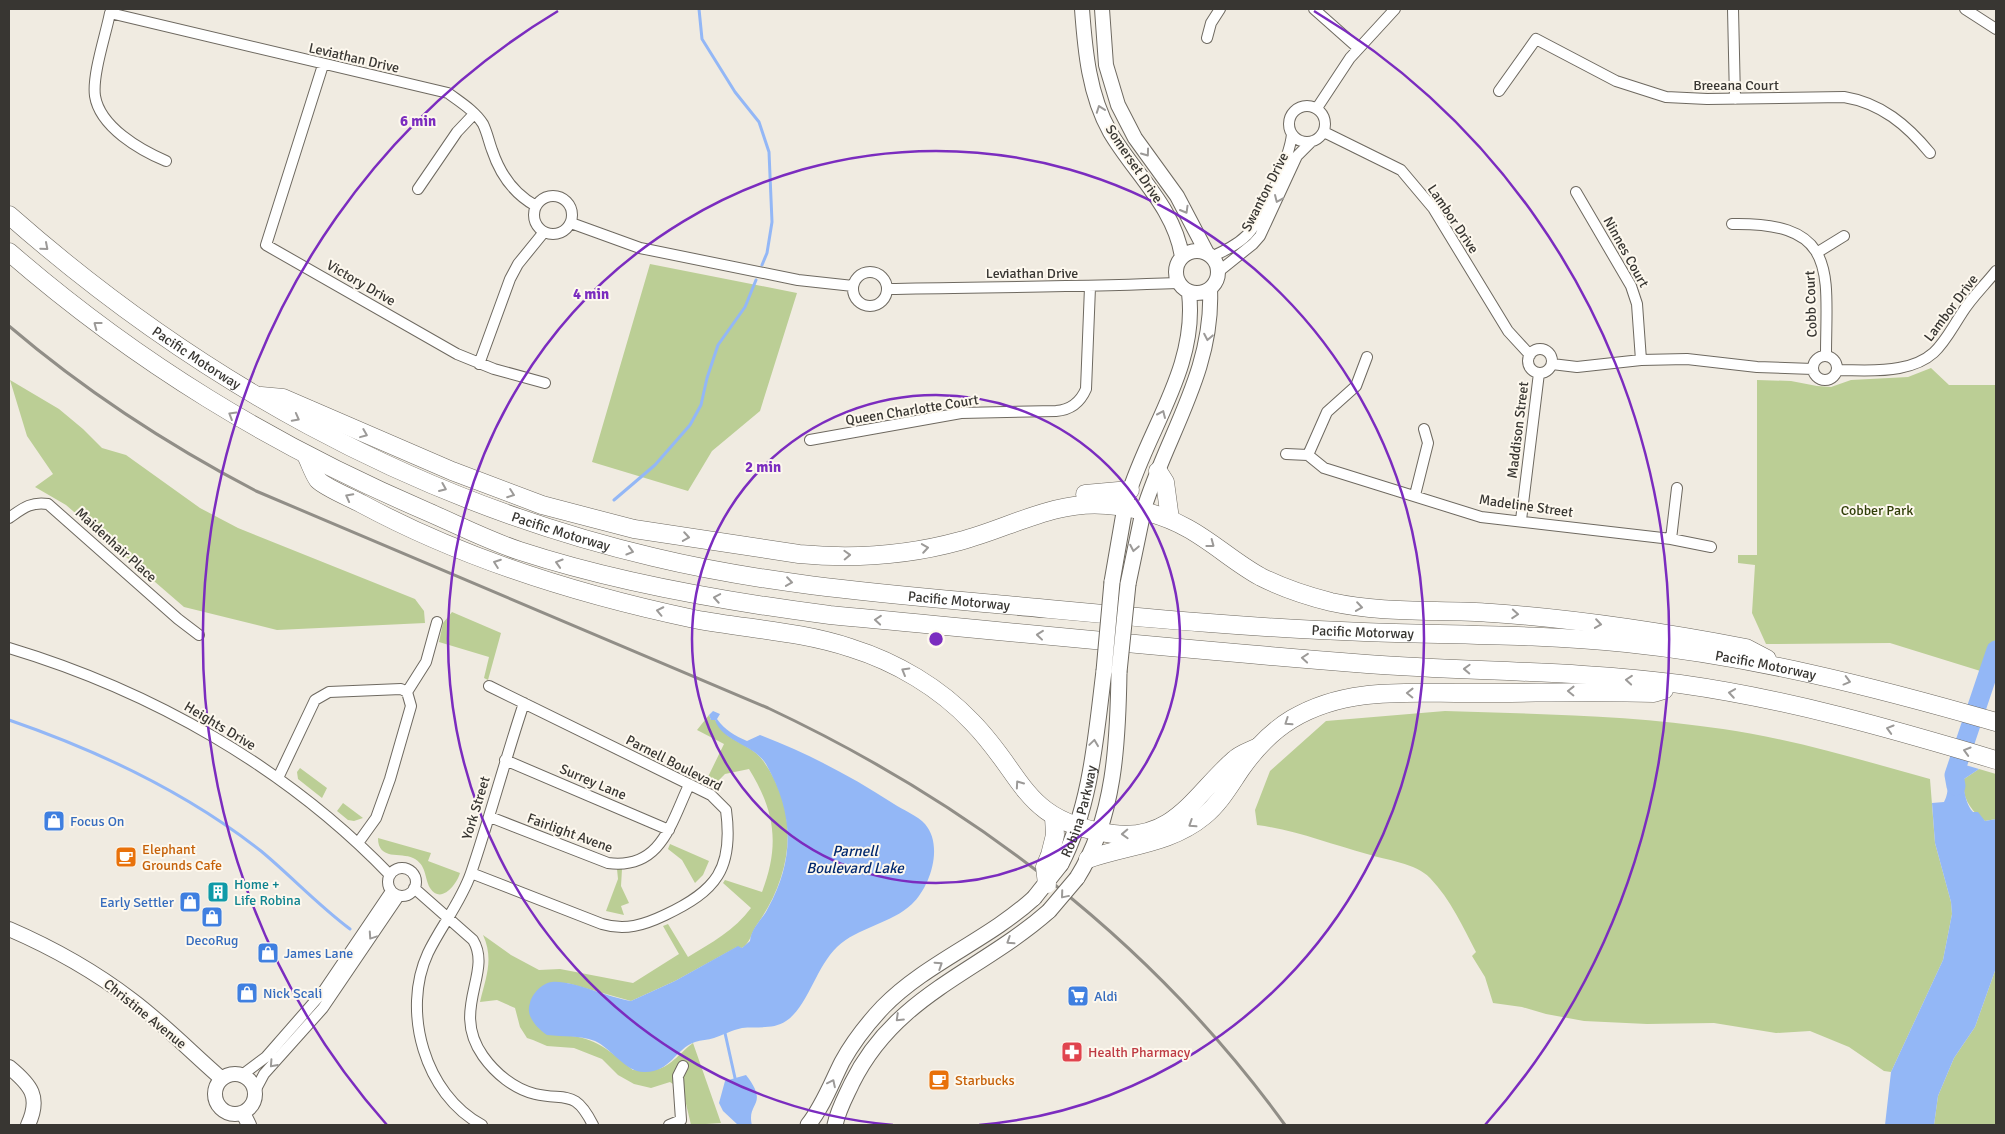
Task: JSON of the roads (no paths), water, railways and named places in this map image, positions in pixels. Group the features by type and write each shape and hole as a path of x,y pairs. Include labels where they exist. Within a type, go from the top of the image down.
{"highway":[{"name":"Pacific Motorway","path":"9,215 49,251 120,307 183,351 253,395 358,452 460,496 542,526 651,557 734,574 824,587 1227,624 1621,642 1674,648 1782,666 1996,722"},
{"name":"Pacific Motorway","path":"9,252 98,325 167,373 252,426 306,455 402,501 518,551 580,570 769,608 1089,640 1369,664 1530,671 1678,684 1760,697 1863,721 1996,760"},
{"path":"253,395 284,398 452,471 542,506 634,529 799,554 846,556 912,551 940,546 1065,507 1097,504 1124,507 1170,519 1188,528 1261,577 1306,596 1392,611 1480,612 1584,622 1746,648 1782,666"},
{"path":"306,455 319,481 391,519 500,563 597,596 695,619 824,640 892,664 921,681 961,711 989,740 1027,795 1054,817 1099,831 1129,834 1146,832 1165,825 1183,813 1236,758 1258,747 1291,720 1323,704 1356,695 1378,693 1554,691 1654,694 1678,684"},
{"path":"1158,471 1165,482 1170,519"},
{"path":"1020,520 1037,504 1058,498 1130,490"},
{"path":"1088,859 1154,842 1194,824 1215,806 1258,747"},
{"path":"1047,884 1045,867 1056,860 1054,817"}],"main road":[{"name":"Somerset Drive","path":"1082,9 1088,62 1100,110 1122,151 1162,206 1174,228 1182,257 1176,268 1178,283"},
{"name":"Somerset Drive","path":"1102,9 1106,64 1118,105 1135,138 1177,196 1218,272"},
{"path":"1182,257 1192,252 1209,255"},
{"path":"1178,283 1189,292 1201,294 1210,289 1217,279 1218,272"},
{"path":"1143,512 1202,363 1209,333 1210,289"},
{"path":"1124,507 1184,360 1191,310 1189,292"},
{"name":"Robina Parkway","path":"1056,860 1078,826 1092,756 1104,671 1112,582 1124,507"},
{"name":"Robina Parkway","path":"835,1125 845,1098 868,1055 900,1017 934,990 1022,933 1049,911 1076,878 1088,859 1099,831 1109,789 1119,725 1119,672 1128,584 1143,512"},
{"path":"808,1125 821,1106 850,1048 884,1006 913,983 1008,920 1047,884"},
{"name":"Christine Avenue","path":"9,929 64,955 107,982 162,1024 222,1079"},
{"path":"9,1067 25,1081 32,1094 34,1108 28,1125"},
{"path":"230,1075 242,1075 248,1079 255,1091 253,1104 246,1119 228,1114 217,1104 215,1092 222,1079 230,1075"}],"street":[{"path":"1207,38 1211,23 1220,9"},
{"path":"1314,9 1358,48"},
{"path":"1316,108 1358,48 1395,9"},
{"path":"1733,9 1735,99"},
{"path":"1965,9 1996,29"},
{"name":"Leviathan Drive","path":"166,161 141,150 127,140 107,119 97,103 95,83 110,13 323,65 448,93 474,114 483,124 494,156 507,181 524,199 536,206"},
{"name":"Breeana Court","path":"1499,91 1536,39 1598,73 1641,91 1679,98 1844,97 1863,101 1907,126 1930,153"},
{"name":"Victory Drive","path":"323,65 266,245 457,354 479,364"},
{"path":"1305,106 1316,108 1325,118 1324,132 1311,142 1300,140 1292,134 1289,122 1294,111 1305,106"},
{"path":"418,189 457,132 474,114"},
{"name":"Lambor Drive","path":"1324,132 1401,170 1433,208 1508,332 1530,355 1528,364 1534,372 1539,373"},
{"name":"Swanton Drive","path":"1209,255 1242,239 1254,227 1290,150 1292,134"},
{"name":"Swanton Drive","path":"1218,272 1253,244 1260,236 1297,156 1311,142"},
{"name":"Ninnes Court","path":"1576,192 1631,286 1638,304 1641,360"},
{"path":"559,196 571,206 573,217 571,224 559,234 544,232 534,219 536,206 544,198 559,196"},
{"path":"571,224 640,248 798,280 853,286"},
{"name":"Cobb Court","path":"1732,224 1755,225 1788,232 1807,241 1818,252 1826,281 1826,356"},
{"path":"544,232 518,264 510,279 479,364 545,383"},
{"name":"Cobb Court","path":"1818,252 1844,236"},
{"name":"Lambor Drive","path":"1552,364 1577,367 1641,360 1687,359 1758,367 1813,369 1815,376 1825,381 1833,378 1837,370 1896,369 1920,361 1933,354 1949,335 1962,312 1996,271"},
{"path":"871,272 881,276 887,289 884,299 880,303 868,306 857,300 853,286 860,275 871,272"},
{"name":"Leviathan Drive","path":"887,289 1021,286 1090,287 1178,283"},
{"name":"Queen Charlotte Court","path":"810,440 961,413 1056,411 1070,408 1079,401 1086,390 1090,287"},
{"path":"1530,355 1536,350 1543,349 1552,357 1552,364 1547,371 1539,373"},
{"path":"1813,369 1815,361 1826,356 1835,361 1837,370"},
{"path":"1308,456 1327,412 1356,386 1367,357"},
{"name":"Maddison Street","path":"1521,520 1539,373"},
{"path":"1415,495 1428,443 1424,429"},
{"name":"Madeline Street","path":"1286,454 1308,456 1324,468 1482,517 1521,520 1671,539 1711,547"},
{"path":"1671,539 1677,488"},
{"name":"Maidenhair Place","path":"9,518 28,505 38,502 48,504 178,619 200,634"},
{"path":"407,692 426,662 437,622"},
{"name":"Heights Drive","path":"9,648 85,674 136,695 219,739 278,778 358,843 390,875"},
{"name":"Parnell Boulevard","path":"471,873 612,927 637,926 682,907 701,896 718,876 723,865 728,839 726,810 711,795 489,686"},
{"path":"278,778 312,707 320,695 329,692 401,689 407,692 411,706 390,779 376,818 358,843"},
{"name":"York Street","path":"482,1125 457,1105 440,1084 427,1059 419,1030 418,1007 423,968 428,953 449,919 471,873 524,703"},
{"name":"Surrey Lane","path":"505,760 669,830"},
{"name":"Fairlight Avene","path":"490,817 608,862 632,863 653,852 669,830 689,785"},
{"path":"401,868 410,871 415,879 414,888 408,894 395,893 388,880 390,875 401,868"},
{"path":"414,888 473,940 480,955 469,1015 471,1030 482,1055 507,1081 522,1089 535,1094 568,1097 578,1103 593,1125"},
{"path":"242,1075 266,1057 322,993 395,893"},
{"path":"255,1091 264,1074 323,1008 395,893"},
{"path":"672,1125 681,1120 678,1076 683,1066"}],"water":[{"name":"Parnell Boulevard Lake","path":"713,711 720,714 717,719 723,726 738,737 747,741 760,735 795,749 862,784 918,818 931,833 934,843 932,866 919,897 904,911 845,940 837,947 823,965 800,1007 786,1021 770,1027 742,1028 714,1038 695,1042 688,1045 661,1068 654,1071 638,1071 631,1069 595,1041 577,1037 547,1035 533,1021 529,1008 535,993 545,984 552,982 580,986 631,1001 675,981 738,946 742,948 750,941 755,928 766,912 777,890 783,872 788,836 786,818 782,800 766,764 761,757 724,733 715,720 711,720 709,715"},
{"path":"1952,761 1979,769 1964,779 1967,801 1973,812 1978,812 1985,821 1996,819 1996,968 1975,1027 1954,1058 1938,1096 1934,1125 1885,1125 1891,1072 1943,960 1952,914 1951,902 1935,843 1932,803 1944,802 1947,792 1948,772"},
{"path":"746,1075 753,1085 757,1098 752,1112 752,1125 738,1125 723,1111 719,1103 725,1081"}],"waterway":[{"path":"699,9 702,39 735,92 759,122 769,152 772,222 767,253 762,265"},
{"path":"614,500 655,465 690,425 701,405 707,378 718,345 745,307 756,280"},
{"path":"1956,786 1954,775 1996,650"},
{"path":"1991,667 1996,665"},
{"path":"9,720 76,745 109,760 141,775 203,810 261,851 327,911 350,929"},
{"path":"725,1033 735,1078"}],"railway":[{"path":"9,326 67,372 128,415 191,455 256,491 768,708 843,746 916,788 986,834 1053,884 1117,938 1177,996 1233,1058 1285,1125"}],"place":[{"name":"Focus On","path":"54,821"},
{"name":"Elephant Grounds Cafe","path":"126,857"},
{"name":"Home + Life Robina","path":"218,892"},
{"name":"Early Settler","path":"190,902"},
{"name":"DecoRug","path":"212,917"},
{"name":"James Lane","path":"268,953"},
{"name":"Nick Scali","path":"247,993"},
{"name":"Aldi","path":"1078,996"},
{"name":"Health Pharmacy","path":"1072,1052"},
{"name":"Starbucks","path":"939,1080"}],"park label":[{"name":"Cobber Park","path":"1877,510"}]}
